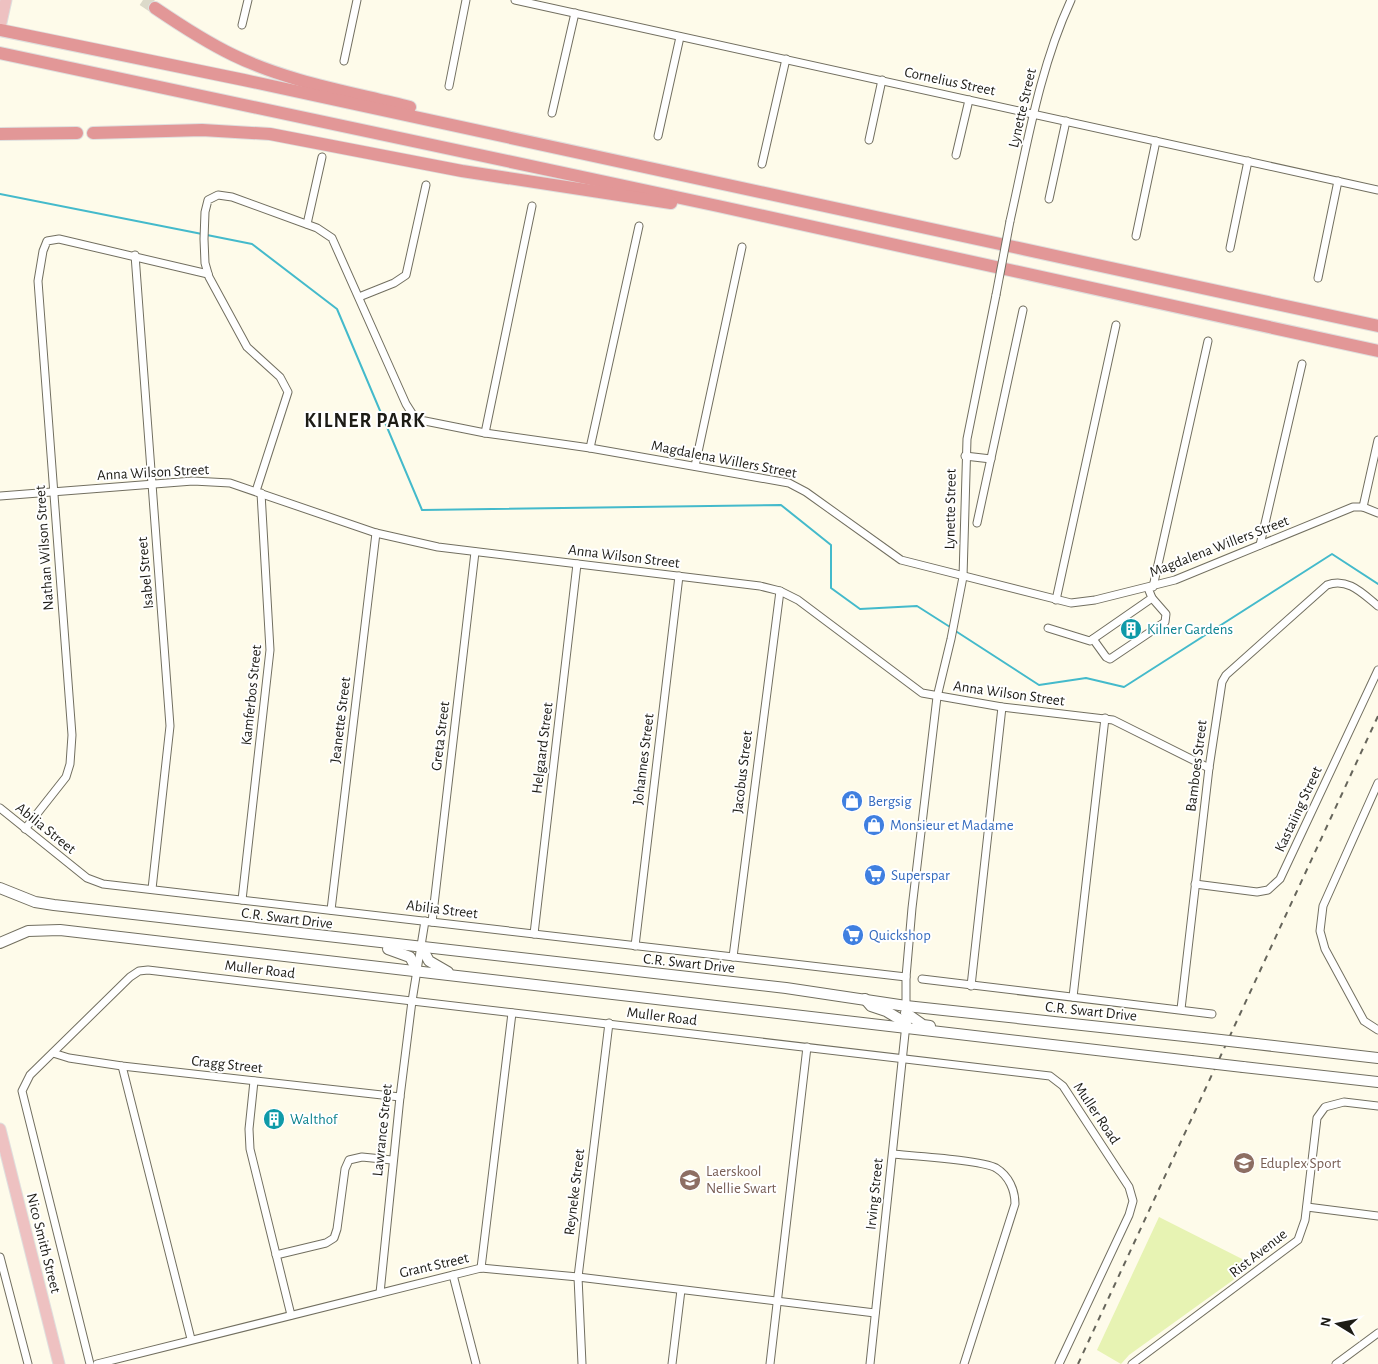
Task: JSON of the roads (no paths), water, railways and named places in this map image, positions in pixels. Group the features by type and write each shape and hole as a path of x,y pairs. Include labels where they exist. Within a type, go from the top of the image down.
{"highway":[{"path":"155,8 233,55 291,77 623,162"},
{"path":"0,30 244,80 1378,326"},
{"path":"4,54 718,206 1378,351"},
{"path":"93,133 202,130 270,134 547,186 676,204 718,206"},
{"path":"4,136 77,133"}],"main road":[{"path":"0,27 6,0"},
{"name":"C.R. Swart Drive","path":"0,888 47,905 771,986 865,999 940,1031 1378,1082"},
{"name":"C.R. Swart Drive","path":"0,943 20,933 43,929 451,974 906,1017 1203,1038 1378,1058"},
{"path":"375,943 410,957 418,970"},
{"path":"422,948 429,960 451,974"},
{"path":"865,999 871,1006 906,1017"},
{"name":"Nico Smith Street","path":"0,1129 59,1364"}],"street":[{"path":"242,24 248,0"},
{"path":"344,60 357,0"},
{"path":"449,86 466,0"},
{"name":"Cornelius Street","path":"515,0 1378,190"},
{"name":"Lynette Street","path":"906,1017 906,977 937,697 952,639 963,577 965,456 970,422 1010,221 1034,113 1054,37 1071,0"},
{"path":"552,112 575,13"},
{"path":"658,136 680,37"},
{"path":"762,164 786,59"},
{"path":"869,140 882,80"},
{"path":"956,155 969,100"},
{"path":"1049,198 1066,121"},
{"path":"1136,236 1156,141"},
{"path":"307,224 322,157"},
{"path":"1230,248 1248,161"},
{"path":"1318,278 1338,181"},
{"path":"359,297 394,283 406,275 426,185"},
{"name":"Magdalena Willers Street","path":"208,200 214,195 227,196 323,230 332,238 406,404 413,415 424,421 485,433 695,466 800,487 896,558 921,566 1056,600 1084,602 1151,588 1190,575 1342,511 1363,507"},
{"name":"Kamferbos Street","path":"208,200 204,228 205,257 208,274 245,344 258,359 280,377 288,390 258,492 270,650 242,900"},
{"path":"485,433 532,206"},
{"path":"590,448 638,226"},
{"name":"Nathan Wilson Street","path":"25,829 64,780 70,759 72,722 38,281 42,250 48,241 56,238 135,255"},
{"path":"695,466 742,247"},
{"path":"135,255 208,274"},
{"name":"Isabel Street","path":"135,255 170,726 152,889"},
{"path":"977,523 1023,310"},
{"path":"1056,600 1116,325"},
{"path":"1093,640 1106,657 1110,659 1165,622 1166,614 1152,598 1151,588 1208,341"},
{"path":"1260,545 1302,364"},
{"path":"1378,440 1363,507 1378,513"},
{"path":"965,456 991,459"},
{"name":"Anna Wilson Street","path":"0,496 212,481 258,492 376,533 438,547 760,586 780,591 798,600 922,693 1002,707 1105,718 1128,726 1209,768"},
{"name":"Jeanette Street","path":"331,910 376,533"},
{"name":"Greta Street","path":"418,970 429,922 475,552"},
{"name":"Helgaard Street","path":"534,934 577,564"},
{"name":"Johannes Street","path":"635,946 679,576"},
{"name":"Bamboes Street","path":"1181,1009 1209,768 1220,690 1225,676 1323,587 1339,583 1354,587 1378,606"},
{"name":"Jacobus Street","path":"733,957 780,591"},
{"path":"1048,628 1085,641 1093,640 1152,598"},
{"name":"Kastaiing Street","path":"1196,884 1257,892 1268,890 1280,879 1378,670"},
{"path":"972,986 1002,707"},
{"path":"1073,997 1105,718"},
{"path":"1378,784 1323,906 1320,931 1325,949 1364,1021 1378,1030"},
{"name":"Abilia Street","path":"0,808 91,881 906,977"},
{"name":"Muller Road","path":"90,1364 22,1098 23,1086 30,1075 124,983 136,973 148,970 1041,1074 1056,1079 1113,1161 1131,1191 1132,1201 1129,1215 1059,1364"},
{"name":"Lawrance Street","path":"380,1293 392,1160 412,1001 418,970"},
{"path":"922,979 1212,1014"},
{"path":"481,1268 512,1013"},
{"name":"Irving Street","path":"870,1364 906,1017"},
{"name":"Reyneke Street","path":"582,1364 578,1277 609,1024"},
{"path":"770,1364 807,1046"},
{"name":"Cragg Street","path":"53,1053 69,1058 122,1066 400,1097"},
{"path":"122,1066 191,1339"},
{"path":"254,1081 249,1129 250,1148 290,1315"},
{"name":"Rist Avenue","path":"1132,1364 1298,1240 1303,1232 1307,1207 1317,1118 1325,1107 1344,1102 1378,1106"},
{"path":"893,1154 987,1165 996,1168 1005,1176 1014,1192 1015,1204 964,1364"},
{"path":"276,1255 326,1243 334,1238 337,1229 345,1168 349,1160 353,1157 392,1160"},
{"path":"1307,1207 1378,1216"},
{"path":"0,1257 28,1364"},
{"name":"Grant Street","path":"97,1364 481,1268 578,1277 875,1314"},
{"path":"453,1275 476,1364"},
{"path":"672,1364 680,1290"},
{"path":"1336,1364 1378,1333"}],"waterway":[{"path":"0,194 202,234"},
{"path":"207,235 252,244 337,309 422,510 781,505 831,545 831,588 860,609 917,606 950,627"},
{"path":"954,630 1039,685 1086,678 1124,687 1332,554 1378,584"}],"tunnel":[{"path":"143,0 155,8"}],"railway":[{"path":"1078,1364 1378,716"}],"place":[{"name":"Kilner Gardens","path":"1131,629"},
{"name":"Bergsig","path":"852,801"},
{"name":"Monsieur et Madame","path":"874,825"},
{"name":"Superspar","path":"875,875"},
{"name":"Quickshop","path":"853,935"},
{"name":"Walthof","path":"274,1119"},
{"name":"Eduplex Sport","path":"1244,1163"},
{"name":"Laerskool Nellie Swart","path":"690,1180"}],"district":[{"name":"KILNER PARK","path":"365,420"}]}
